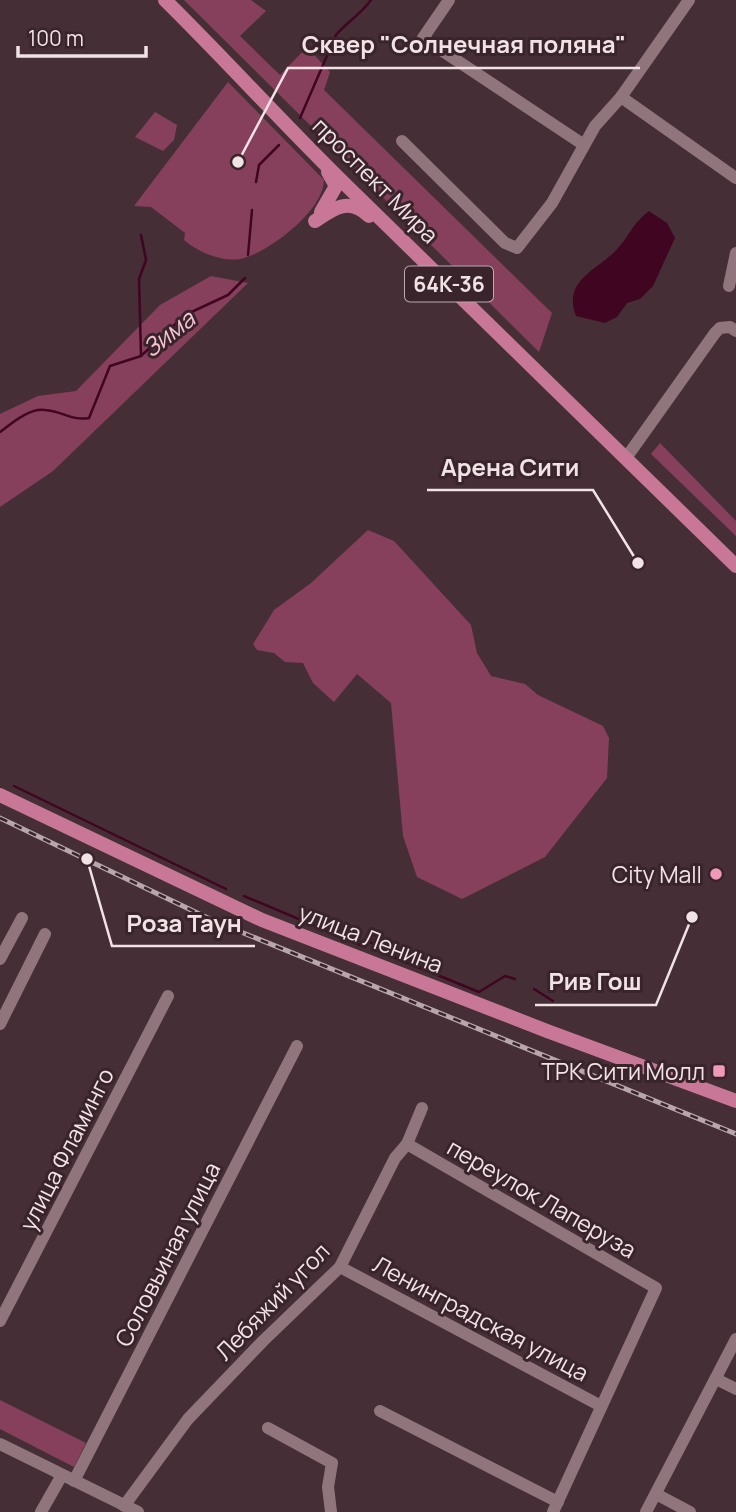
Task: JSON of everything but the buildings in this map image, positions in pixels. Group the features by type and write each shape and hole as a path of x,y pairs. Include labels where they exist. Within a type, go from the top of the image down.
{"main road":[{"name":"проспект Мира","path":"165,0 348,187 736,566"},
{"path":"304,141 336,186 315,221"},
{"path":"315,221 348,187"},
{"path":"315,221 338,205 354,206 361,209 390,236 407,244"},
{"name":"улица Ленина","path":"0,795 262,920 736,1101"}],"street":[{"path":"449,0 423,38 584,145"},
{"path":"402,141 505,243 517,248 552,203 595,126 621,97 689,0"},
{"path":"621,97 736,178"},
{"path":"729,286 736,253"},
{"path":"626,457 715,333 720,328 730,327 736,331"},
{"path":"0,960 22,918"},
{"path":"0,1024 45,934"},
{"name":"улица Фламинго","path":"0,1321 168,996"},
{"name":"Соловьиная улица","path":"41,1512 68,1478 297,1046"},
{"name":"Лебяжий угол","path":"124,1506 188,1419 263,1341 340,1267 395,1158 407,1144 422,1108"},
{"name":"переулок Лаперуза","path":"407,1144 656,1288 601,1406"},
{"name":"Ленинградская улица","path":"340,1267 601,1406"},
{"path":"646,1512 736,1339"},
{"path":"716,1379 736,1389"},
{"path":"380,1411 555,1507 601,1406"},
{"path":"268,1429 332,1463 328,1487 331,1512"},
{"path":"0,1444 138,1512"},
{"path":"656,1494 690,1512"}],"shaded area":[{"path":"184,0 251,0 266,11 240,36 280,75 307,47 330,72 324,90 552,313 539,352"},
{"path":"228,82 324,180 322,192 315,204 293,229 252,255 233,260 210,255 196,248 184,240 185,233 151,207 134,206"},
{"path":"155,112 177,125 174,140 163,151 135,137"},
{"path":"649,211 667,223 675,238 653,286 640,299 627,303 617,317 605,323 576,316 573,303 578,284 618,248"},
{"path":"211,276 248,283 53,471 0,507 0,414 38,396 76,391 160,305"},
{"path":"660,443 736,521 736,536 651,454"},
{"path":"368,530 394,541 471,625 477,653 491,676 525,684 538,695 603,726 609,738 607,778 545,857 462,899 417,877 403,836 391,703 357,674 334,702 313,683 303,663 285,662 274,653 257,650 253,644 274,610 311,583"},
{"path":"0,1400 86,1443 74,1467 0,1429"}],"waterway":[{"name":"Зима","path":"300,118 336,35 371,0"},
{"name":"Зима","path":"256,182 259,165 279,145"},
{"name":"Зима","path":"248,255 252,210"},
{"path":"141,235 146,260 139,279 141,355"},
{"name":"Зима","path":"0,432 21,417 39,410 89,418 110,366 141,356 185,315 228,295 245,278"},
{"path":"14,786 226,889"},
{"path":"244,896 365,947 368,942 376,944 386,954 479,992 505,976 515,979"},
{"path":"534,989 553,1001"}],"railway":[{"path":"0,818 214,921 736,1134"}],"place":[{"name":"Сквер \"Солнечная поляна\"","path":"238,162"},
{"name":"Арена Сити","path":"638,563"},
{"name":"Роза Таун","path":"87,859"},
{"name":"City Mall","path":"716,874"},
{"name":"Рив Гош","path":"692,917"},
{"name":"ТРК Сити Молл","path":"719,1071"}]}
